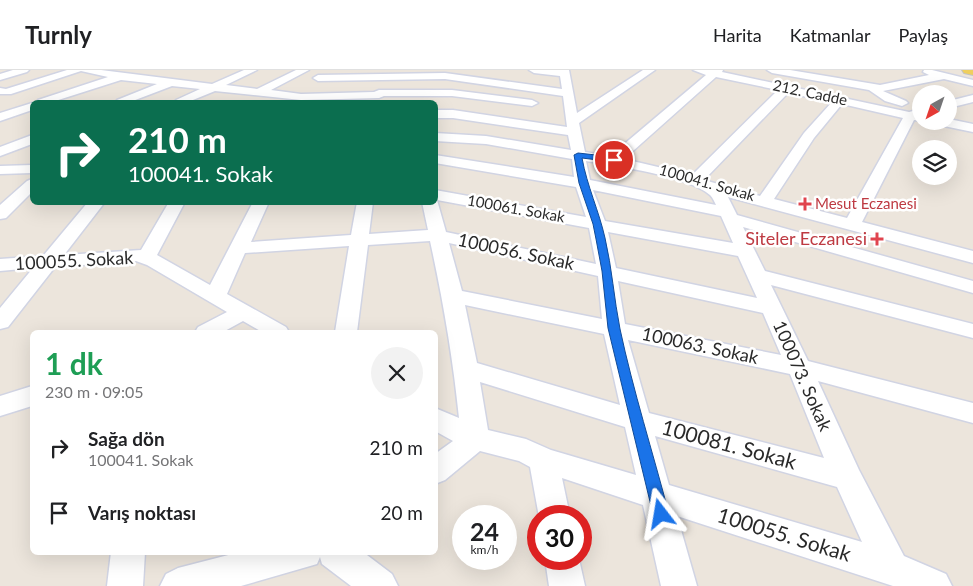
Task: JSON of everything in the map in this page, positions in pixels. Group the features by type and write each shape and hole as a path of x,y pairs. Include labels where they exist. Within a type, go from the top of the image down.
{"main road":[{"path":"968,70 973,71"}],"street":[{"path":"0,77 24,70"},
{"path":"4,92 77,70"},
{"path":"84,70 122,77 260,92 302,100 452,93 542,105"},
{"path":"48,100 142,70"},
{"path":"185,100 252,70"},
{"path":"242,100 304,70"},
{"path":"534,70 567,101 583,183 597,224 607,271 614,328 679,586"},
{"path":"438,114 453,114 567,101 650,70"},
{"name":"212. Cadde","path":"698,70 717,72 840,100 912,112"},
{"path":"772,70 878,88 943,76"},
{"path":"917,70 973,83"},
{"path":"614,160 717,72"},
{"path":"126,100 193,73"},
{"path":"302,100 319,74 446,73 567,101"},
{"path":"379,97 382,74"},
{"path":"884,77 910,81"},
{"path":"702,184 786,88"},
{"path":"878,88 874,90 912,110"},
{"path":"4,92 63,95"},
{"path":"958,102 973,98"},
{"path":"765,200 809,136 840,100"},
{"path":"0,117 30,107"},
{"path":"958,112 965,112"},
{"path":"0,117 24,123"},
{"path":"852,224 912,125"},
{"path":"958,125 973,128"},
{"name":"100041. Sokak","path":"438,137 476,138 505,142 667,171 702,184 973,257"},
{"path":"0,152 30,140"},
{"path":"438,159 583,183 728,215 973,287"},
{"path":"0,170 30,169"},
{"name":"100073. Sokak","path":"702,184 719,194 848,477 892,568"},
{"path":"0,214 30,186"},
{"name":"100061. Sokak","path":"438,196 744,251"},
{"path":"0,322 95,205"},
{"path":"146,258 175,205"},
{"path":"216,296 260,205"},
{"path":"346,330 364,205"},
{"path":"431,205 453,296 466,369 475,439 438,469"},
{"name":"100056. Sokak","path":"238,248 437,235 771,308"},
{"name":"100055. Sokak","path":"0,265 138,255 216,296 274,330"},
{"path":"756,275 973,331"},
{"name":"100063. Sokak","path":"453,296 799,367 973,413"},
{"path":"210,330 243,312"},
{"name":"100081. Sokak","path":"466,369 636,420 848,477"},
{"path":"0,406 30,397"},
{"name":"100055. Sokak","path":"438,420 475,439 526,451 543,460 892,568 934,586"},
{"path":"543,460 552,505"},
{"path":"125,586 128,555"},
{"path":"178,586 293,555"},
{"path":"338,555 380,586"},
{"path":"564,570 567,586"}],"place":[{"name":"Mesut Eczanesi","path":"805,204"},
{"name":"Siteler Eczanesi","path":"877,239"}],"route":[{"path":"614,160 578,155 583,183 601,239 614,328 661,514"}]}
